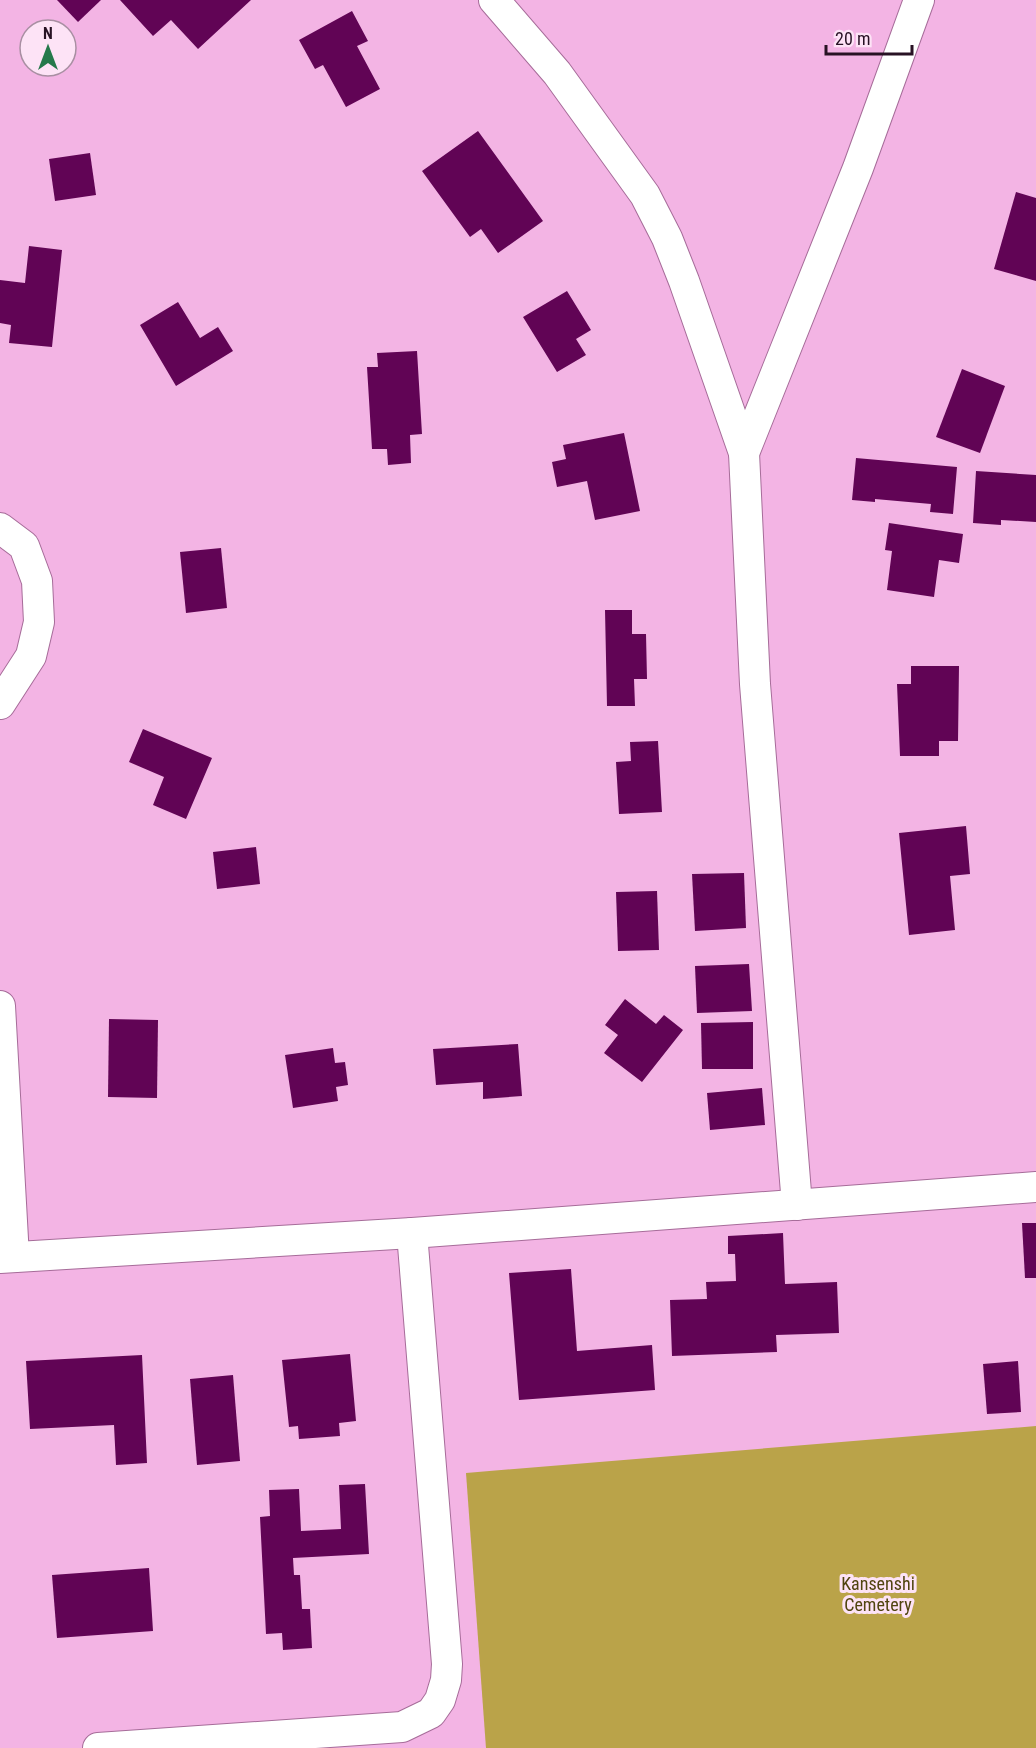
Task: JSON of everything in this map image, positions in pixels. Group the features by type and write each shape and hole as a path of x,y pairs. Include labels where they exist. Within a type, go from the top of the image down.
{"street":[{"path":"744,453 858,168 919,0"},
{"path":"501,2 557,73 645,195 667,238 684,281 744,453 755,684 797,1205"},
{"path":"0,528 24,546 37,581 39,622 31,656 0,704"},
{"path":"0,1006 7,1257 412,1233 1036,1187"},
{"path":"98,1748 402,1727 430,1713 440,1700 446,1680 447,1664 443,1593 412,1233"}],"green space":[{"name":"Kansenshi Cemetery","path":"1036,1426 1036,1748 486,1748 466,1473"}],"building":[{"path":"57,0 101,0 78,22 78,18 74,18"},
{"path":"120,0 251,0 198,49 171,20 153,36"},
{"path":"352,11 368,41 357,46 380,89 346,107 323,65 315,69 299,40"},
{"path":"478,131 543,221 498,253 481,229 470,237 422,171"},
{"path":"90,153 96,195 55,201 49,159"},
{"path":"1016,192 1036,198 1036,281 994,269"},
{"path":"29,246 62,250 52,347 9,343 11,325 0,323 0,280 25,283"},
{"path":"567,291 591,330 576,339 586,355 557,372 523,317"},
{"path":"178,302 200,338 218,327 233,351 176,386 140,325"},
{"path":"417,351 422,434 410,435 411,463 388,465 387,449 372,449 367,367 378,367 377,353"},
{"path":"962,369 1005,386 980,453 936,437"},
{"path":"624,433 640,511 595,520 587,481 557,487 552,462 566,459 563,445"},
{"path":"856,458 957,467 953,514 930,512 931,504 875,499 875,502 852,500"},
{"path":"976,471 1036,475 1036,522 1001,520 1001,525 973,523"},
{"path":"889,523 963,534 959,563 939,560 934,597 887,590 892,551 885,550"},
{"path":"221,548 227,608 186,613 180,552"},
{"path":"605,610 632,610 632,634 646,634 647,679 634,679 635,706 607,706"},
{"path":"911,666 959,666 958,741 939,741 939,756 900,756 897,684 911,684"},
{"path":"143,729 212,758 186,819 153,805 164,777 129,762"},
{"path":"658,741 662,812 619,814 616,762 631,761 630,742"},
{"path":"966,826 970,874 950,876 955,930 909,935 899,833"},
{"path":"256,847 260,884 217,889 213,852"},
{"path":"744,873 746,928 695,931 692,874"},
{"path":"657,891 659,950 618,951 616,892"},
{"path":"749,964 752,1011 697,1013 695,966"},
{"path":"625,999 656,1024 664,1015 683,1030 642,1082 604,1053 618,1035 605,1025"},
{"path":"109,1019 158,1020 157,1098 108,1097"},
{"path":"753,1022 753,1069 702,1069 701,1023"},
{"path":"518,1044 522,1096 483,1099 483,1082 436,1085 433,1049"},
{"path":"333,1048 335,1063 345,1062 348,1085 336,1087 338,1101 293,1108 285,1055"},
{"path":"762,1088 765,1125 710,1130 707,1093"},
{"path":"1022,1223 1036,1223 1036,1278 1025,1278"},
{"path":"783,1233 785,1284 837,1282 839,1333 776,1335 777,1352 672,1356 670,1300 707,1299 706,1282 736,1281 735,1254 728,1254 728,1236"},
{"path":"571,1269 577,1351 652,1345 655,1390 519,1400 509,1273"},
{"path":"350,1354 356,1421 339,1423 340,1436 299,1439 298,1426 289,1427 282,1360"},
{"path":"142,1355 147,1463 116,1465 114,1425 30,1429 26,1361"},
{"path":"1018,1361 1021,1412 987,1414 983,1364"},
{"path":"233,1375 240,1461 197,1465 190,1379"},
{"path":"365,1484 369,1554 293,1558 294,1575 300,1575 302,1609 310,1609 312,1648 283,1650 282,1633 266,1634 260,1517 270,1516 269,1490 299,1489 301,1531 341,1529 339,1485"},
{"path":"149,1568 153,1631 57,1638 52,1575"}]}
